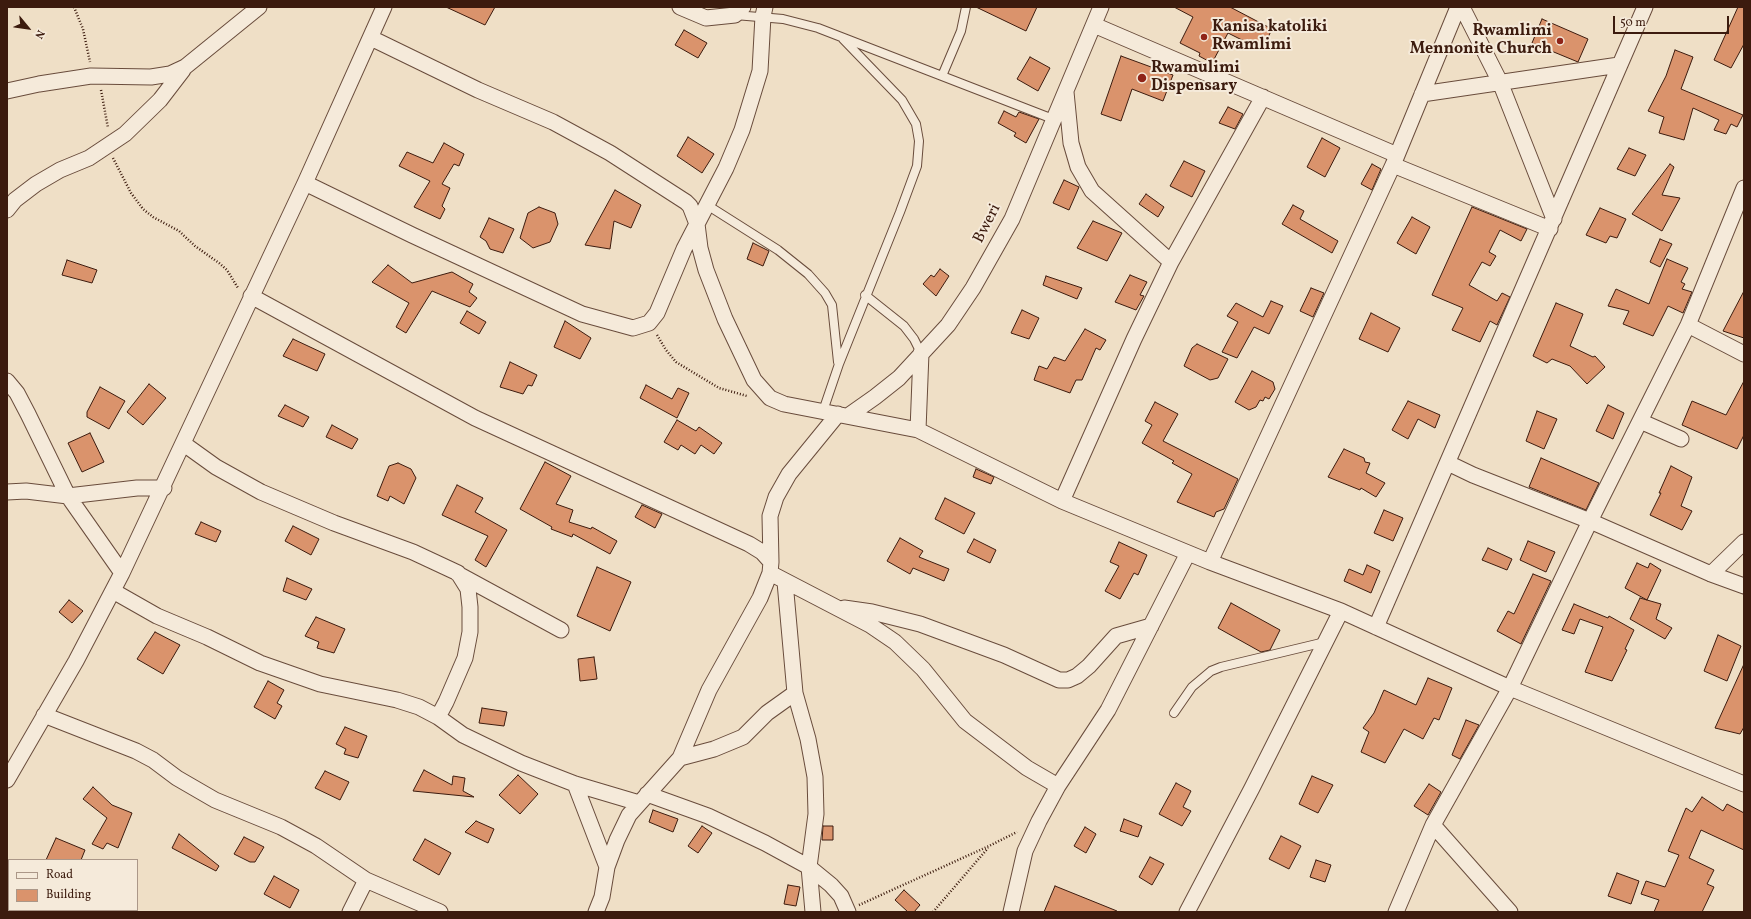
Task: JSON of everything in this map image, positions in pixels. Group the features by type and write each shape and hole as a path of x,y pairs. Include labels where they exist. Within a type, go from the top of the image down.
{"street":[{"path":"7,210 15,200 36,184 60,170 89,158 110,146 141,120 185,67 259,7"},
{"path":"9,771 44,715 113,591 164,488 249,300 305,183 384,7"},
{"path":"680,7 706,18 739,11"},
{"name":"Bweri","path":"771,568 770,516 776,498 790,474 843,415 875,397 899,378 948,325 963,305 987,266 1012,219 1101,7"},
{"path":"1210,562 1395,160 1458,7"},
{"path":"1462,7 1500,82 1552,224"},
{"path":"1376,627 1645,7"},
{"path":"305,183 412,235 582,314 633,328 649,323 660,306 696,224 707,205 742,130 760,71 764,12"},
{"path":"1094,25 1263,97 1395,160 1552,224"},
{"path":"371,38 478,90 553,122 610,153 686,202 690,206 696,224 706,270 718,301 754,380 770,398 784,404 918,430 1062,501 1210,562 1341,612 1510,688 1744,784"},
{"path":"1422,94 1619,65"},
{"path":"7,91 40,84 94,76 151,77 170,74 185,67"},
{"path":"1066,91 1072,143 1078,167 1092,191 1171,262"},
{"path":"1062,501 1134,339 1171,262 1263,97"},
{"path":"1396,912 1433,825 1510,688 1590,521 1688,325 1744,188"},
{"path":"249,300 475,418 749,544 762,552 771,568 785,582 870,625 895,642 922,669 964,721 1021,764 1058,786"},
{"path":"1688,325 1744,354"},
{"path":"918,430 921,353"},
{"path":"7,381 17,393 68,496 122,573"},
{"path":"1640,421 1681,439"},
{"path":"184,444 216,467 261,492 334,523 413,552 458,573 561,630"},
{"path":"1448,463 1473,475 1590,521 1711,574 1744,586"},
{"path":"7,492 26,491 68,496 137,488 164,488"},
{"path":"1711,574 1744,542"},
{"path":"1011,912 1025,852 1039,821 1058,786 1108,710 1188,553"},
{"path":"596,912 602,897 607,867 617,840 629,816 680,758 709,690 760,598 771,568"},
{"path":"438,717 465,658 470,632 468,589 458,573"},
{"path":"785,582 795,693 808,739 815,776 816,814 809,867 813,912"},
{"path":"113,591 157,616 207,637 260,663 320,684 397,700 419,707 438,717 451,728 487,747 520,763 575,784 643,799 708,816 765,843 809,867 841,896 848,911"},
{"path":"834,607 872,612 927,626 1004,655 1059,680 1068,680 1077,676 1089,666 1116,636 1151,626"},
{"path":"1187,912 1341,612"},
{"path":"680,758 714,749 743,737 767,713 795,693"},
{"path":"44,715 142,754 153,760 177,778 209,797 281,827 316,846 366,880 440,912"},
{"path":"575,784 607,867"},
{"path":"1433,825 1510,912"},
{"path":"350,912 366,880"},
{"path":"602,897 606,912"}],"lane":[{"path":"942,76 961,31 966,7"},
{"path":"739,11 764,12 843,38 1054,119"},
{"path":"823,411 865,295 900,212 917,166 919,141 916,124 902,100 843,38"},
{"path":"707,205 778,250 808,274 825,293 832,305 839,364"},
{"path":"865,295 904,326 914,339 921,353"},
{"path":"1174,713 1192,687 1210,672 1221,667 1325,642"}],"path":[{"path":"74,7 88,46 94,76 107,116 110,146 113,158 136,201 153,217 179,231 195,246 227,270 249,300"},
{"path":"649,323 666,350 676,362 719,388 734,393 770,398"},
{"path":"848,911 989,846 1039,821"},
{"path":"933,912 989,846"}],"building":[{"path":"446,7 495,7 485,25"},
{"path":"976,7 1037,7 1026,31"},
{"name":"Kanisa katoliki Rwamlimi","path":"1174,7 1230,7 1272,29 1262,50 1228,33 1212,63 1199,56 1200,53 1180,43 1193,17"},
{"path":"1738,7 1744,7 1744,44 1731,68 1714,60"},
{"name":"Rwamlimi Mennonite Church","path":"1542,19 1588,39 1578,62 1532,43"},
{"path":"684,30 707,43 698,58 675,45"},
{"path":"1675,50 1693,57 1681,89 1743,115 1737,127 1731,124 1726,134 1714,130 1719,120 1693,108 1684,140 1659,133 1664,117 1648,111 1666,76"},
{"name":"Rwamulimi Dispensary","path":"1121,56 1173,75 1163,101 1132,89 1121,121 1101,114"},
{"path":"1030,57 1050,68 1038,91 1017,79"},
{"path":"1228,107 1243,114 1235,129 1219,123"},
{"path":"1004,111 1016,117 1019,112 1039,119 1026,143 1014,136 1016,133 998,123"},
{"path":"688,137 714,154 702,173 677,156"},
{"path":"1322,138 1340,148 1325,177 1307,167"},
{"path":"444,143 464,154 459,166 454,164 442,184 450,188 442,206 445,209 440,219 414,207 430,181 399,166 407,152 433,163"},
{"path":"1629,148 1646,155 1635,176 1617,169"},
{"path":"1184,161 1205,171 1192,197 1170,186"},
{"path":"1372,164 1381,169 1372,190 1361,184"},
{"path":"1670,164 1674,167 1662,195 1680,198 1662,231 1632,214"},
{"path":"1064,180 1079,187 1069,210 1053,203"},
{"path":"615,190 641,205 631,228 614,221 610,249 585,245"},
{"path":"1146,194 1164,207 1158,217 1139,204"},
{"path":"1293,205 1304,211 1300,219 1338,241 1332,253 1282,224"},
{"path":"539,207 555,213 558,224 550,242 533,248 520,238 528,213"},
{"path":"1472,207 1527,229 1521,241 1500,230 1489,252 1496,256 1490,266 1482,262 1469,285 1497,301 1502,293 1510,297 1497,325 1490,321 1480,342 1452,330 1463,308 1432,295"},
{"path":"1600,208 1626,219 1617,238 1610,236 1606,243 1586,235"},
{"path":"1412,217 1430,227 1416,254 1397,243"},
{"path":"489,218 514,229 503,253 490,249 486,241 480,237"},
{"path":"1093,221 1122,233 1107,261 1077,248"},
{"path":"1660,239 1672,244 1660,267 1650,262"},
{"path":"753,243 769,251 763,266 747,259"},
{"path":"1667,259 1688,268 1681,282 1685,284 1682,289 1692,292 1683,313 1668,306 1653,336 1623,324 1629,311 1608,306 1616,289 1649,304"},
{"path":"67,260 97,270 92,283 62,275"},
{"path":"388,265 412,283 452,272 473,284 469,292 477,298 470,307 432,291 406,333 396,327 409,303 372,282"},
{"path":"940,269 949,276 936,296 923,284 931,275 934,277"},
{"path":"1130,275 1147,282 1140,295 1144,296 1136,310 1115,302"},
{"path":"1046,276 1082,288 1077,299 1043,285"},
{"path":"1311,288 1324,293 1313,317 1300,311"},
{"path":"1744,291 1744,338 1723,331"},
{"path":"1271,301 1283,306 1269,334 1254,327 1237,358 1222,352 1238,322 1227,316 1236,303 1263,317"},
{"path":"1556,303 1583,314 1570,346 1593,357 1595,356 1605,367 1587,384 1570,366 1552,359 1547,363 1533,356"},
{"path":"1022,310 1039,318 1029,339 1011,333"},
{"path":"467,311 486,322 479,334 460,323"},
{"path":"1371,313 1400,328 1388,352 1359,339"},
{"path":"565,321 591,338 580,359 554,347"},
{"path":"1085,329 1106,340 1100,350 1096,348 1082,380 1076,380 1070,393 1034,380 1039,366 1047,369 1054,357 1065,361"},
{"path":"293,339 325,354 317,371 283,356"},
{"path":"1197,344 1228,359 1218,378 1210,380 1184,366 1192,348"},
{"path":"510,362 537,375 532,386 528,385 523,394 500,387"},
{"path":"1252,371 1273,382 1275,389 1269,399 1265,397 1263,401 1260,400 1256,407 1249,410 1235,402"},
{"path":"1744,381 1744,435 1737,449 1682,425 1692,401 1726,415"},
{"path":"149,384 166,398 143,425 127,412"},
{"path":"646,385 672,399 678,388 689,393 677,418 640,398"},
{"path":"100,387 125,401 109,429 87,417 87,412"},
{"path":"1408,401 1440,415 1435,428 1418,419 1408,439 1392,430"},
{"path":"1155,402 1178,414 1163,441 1238,479 1224,509 1216,512 1214,517 1177,502 1192,474 1172,463 1174,461 1142,443 1152,425 1145,421"},
{"path":"285,405 309,417 303,427 278,416"},
{"path":"1608,405 1624,413 1613,439 1596,431"},
{"path":"1537,411 1557,419 1544,449 1526,441"},
{"path":"677,420 696,431 699,427 722,443 714,454 701,445 695,454 681,445 678,450 664,442"},
{"path":"332,425 358,439 352,449 326,437"},
{"path":"90,433 104,462 82,472 68,443"},
{"path":"1344,449 1364,458 1365,462 1370,463 1366,473 1385,483 1376,497 1361,488 1360,490 1328,477"},
{"path":"1541,458 1599,483 1586,510 1529,487"},
{"path":"545,462 571,476 556,504 573,510 569,522 591,529 592,527 617,541 610,554 573,534 572,537 551,529 552,527 520,509"},
{"path":"398,463 411,469 416,478 404,504 390,496 388,501 377,496 389,466"},
{"path":"1671,466 1692,477 1681,506 1692,511 1682,530 1650,515 1661,493 1659,493"},
{"path":"976,469 994,477 991,484 973,477"},
{"path":"457,485 483,498 475,512 507,530 486,567 475,560 488,536 442,515"},
{"path":"945,498 975,513 964,534 935,519"},
{"path":"642,505 662,514 655,528 635,517"},
{"path":"1384,510 1403,518 1393,541 1374,533"},
{"path":"201,522 221,531 216,542 195,534"},
{"path":"293,526 319,539 311,555 285,541"},
{"path":"900,538 923,551 919,557 949,569 944,581 913,568 910,574 887,561"},
{"path":"974,539 996,550 990,563 967,552"},
{"path":"1528,541 1555,552 1546,572 1520,560"},
{"path":"1119,542 1147,555 1138,575 1134,573 1120,599 1105,591 1119,566 1110,562"},
{"path":"1488,548 1512,559 1507,570 1482,560"},
{"path":"1637,563 1648,568 1650,563 1661,570 1647,600 1625,588"},
{"path":"1367,565 1380,571 1371,593 1344,581 1349,569 1363,575"},
{"path":"597,567 631,582 610,631 577,616"},
{"path":"1533,574 1551,581 1521,644 1497,631 1508,611 1514,614"},
{"path":"287,578 312,589 306,600 283,591"},
{"path":"1640,598 1661,604 1656,619 1672,628 1665,639 1630,619"},
{"path":"69,600 83,611 72,623 59,612"},
{"path":"1231,603 1280,630 1270,650 1261,652 1218,628"},
{"path":"1574,604 1608,618 1609,616 1634,630 1625,649 1627,650 1612,681 1585,672 1603,627 1580,619 1574,634 1562,630"},
{"path":"316,617 345,629 334,653 317,648 319,642 305,636"},
{"path":"155,632 180,645 163,674 137,659"},
{"path":"1718,635 1741,646 1727,681 1704,671"},
{"path":"594,657 597,679 580,681 578,659"},
{"path":"1744,664 1744,727 1740,734 1715,728"},
{"path":"1428,678 1452,688 1439,720 1434,718 1423,739 1404,729 1385,763 1361,752 1369,732 1363,728 1374,713 1384,690 1416,705"},
{"path":"268,681 284,690 277,703 282,706 275,719 254,707"},
{"path":"482,708 507,712 504,726 479,723"},
{"path":"1466,720 1479,725 1460,759 1452,755"},
{"path":"345,727 367,736 358,758 344,754 346,749 336,744"},
{"path":"424,770 452,785 453,776 465,778 463,791 474,797 413,791"},
{"path":"325,771 349,782 340,800 315,788"},
{"path":"518,775 538,794 520,814 499,795"},
{"path":"1312,776 1333,785 1318,813 1299,804"},
{"path":"1176,783 1191,791 1183,807 1191,811 1182,826 1159,814"},
{"path":"1429,784 1441,792 1428,815 1414,806"},
{"path":"93,787 112,805 132,813 118,848 107,843 103,849 92,844 107,818 83,799"},
{"path":"1702,797 1723,811 1727,804 1744,813 1744,850 1701,830 1689,858 1714,870 1707,884 1714,887 1702,912 1654,912 1659,900 1641,894 1646,881 1665,887 1679,855 1668,851 1686,808 1692,812"},
{"path":"653,810 678,819 673,832 649,822"},
{"path":"1124,819 1142,826 1138,837 1120,831"},
{"path":"476,821 494,829 488,843 465,832"},
{"path":"702,826 712,833 698,853 688,846"},
{"path":"823,826 833,826 833,840 822,840"},
{"path":"1085,827 1096,834 1086,853 1074,846"},
{"path":"179,834 219,866 216,871 172,848"},
{"path":"1281,836 1301,846 1289,869 1269,859"},
{"path":"244,837 264,847 255,862 250,862 234,854"},
{"path":"56,838 85,850 81,859 46,859"},
{"path":"425,839 451,853 439,875 413,860"},
{"path":"1150,857 1164,864 1152,885 1139,877"},
{"path":"1316,860 1331,865 1325,882 1310,877"},
{"path":"1617,873 1639,881 1631,904 1608,896"},
{"path":"274,876 299,890 290,908 264,894"},
{"path":"788,885 800,887 796,906 784,904"},
{"path":"1055,886 1117,911 1117,912 1044,912"},
{"path":"904,890 920,905 914,912 908,912 895,900"}],"place":[{"name":"Kanisa katoliki Rwamlimi","path":"1204,37"},
{"name":"Rwamlimi Mennonite Church","path":"1560,41"},
{"name":"Rwamulimi Dispensary","path":"1142,78"}]}
